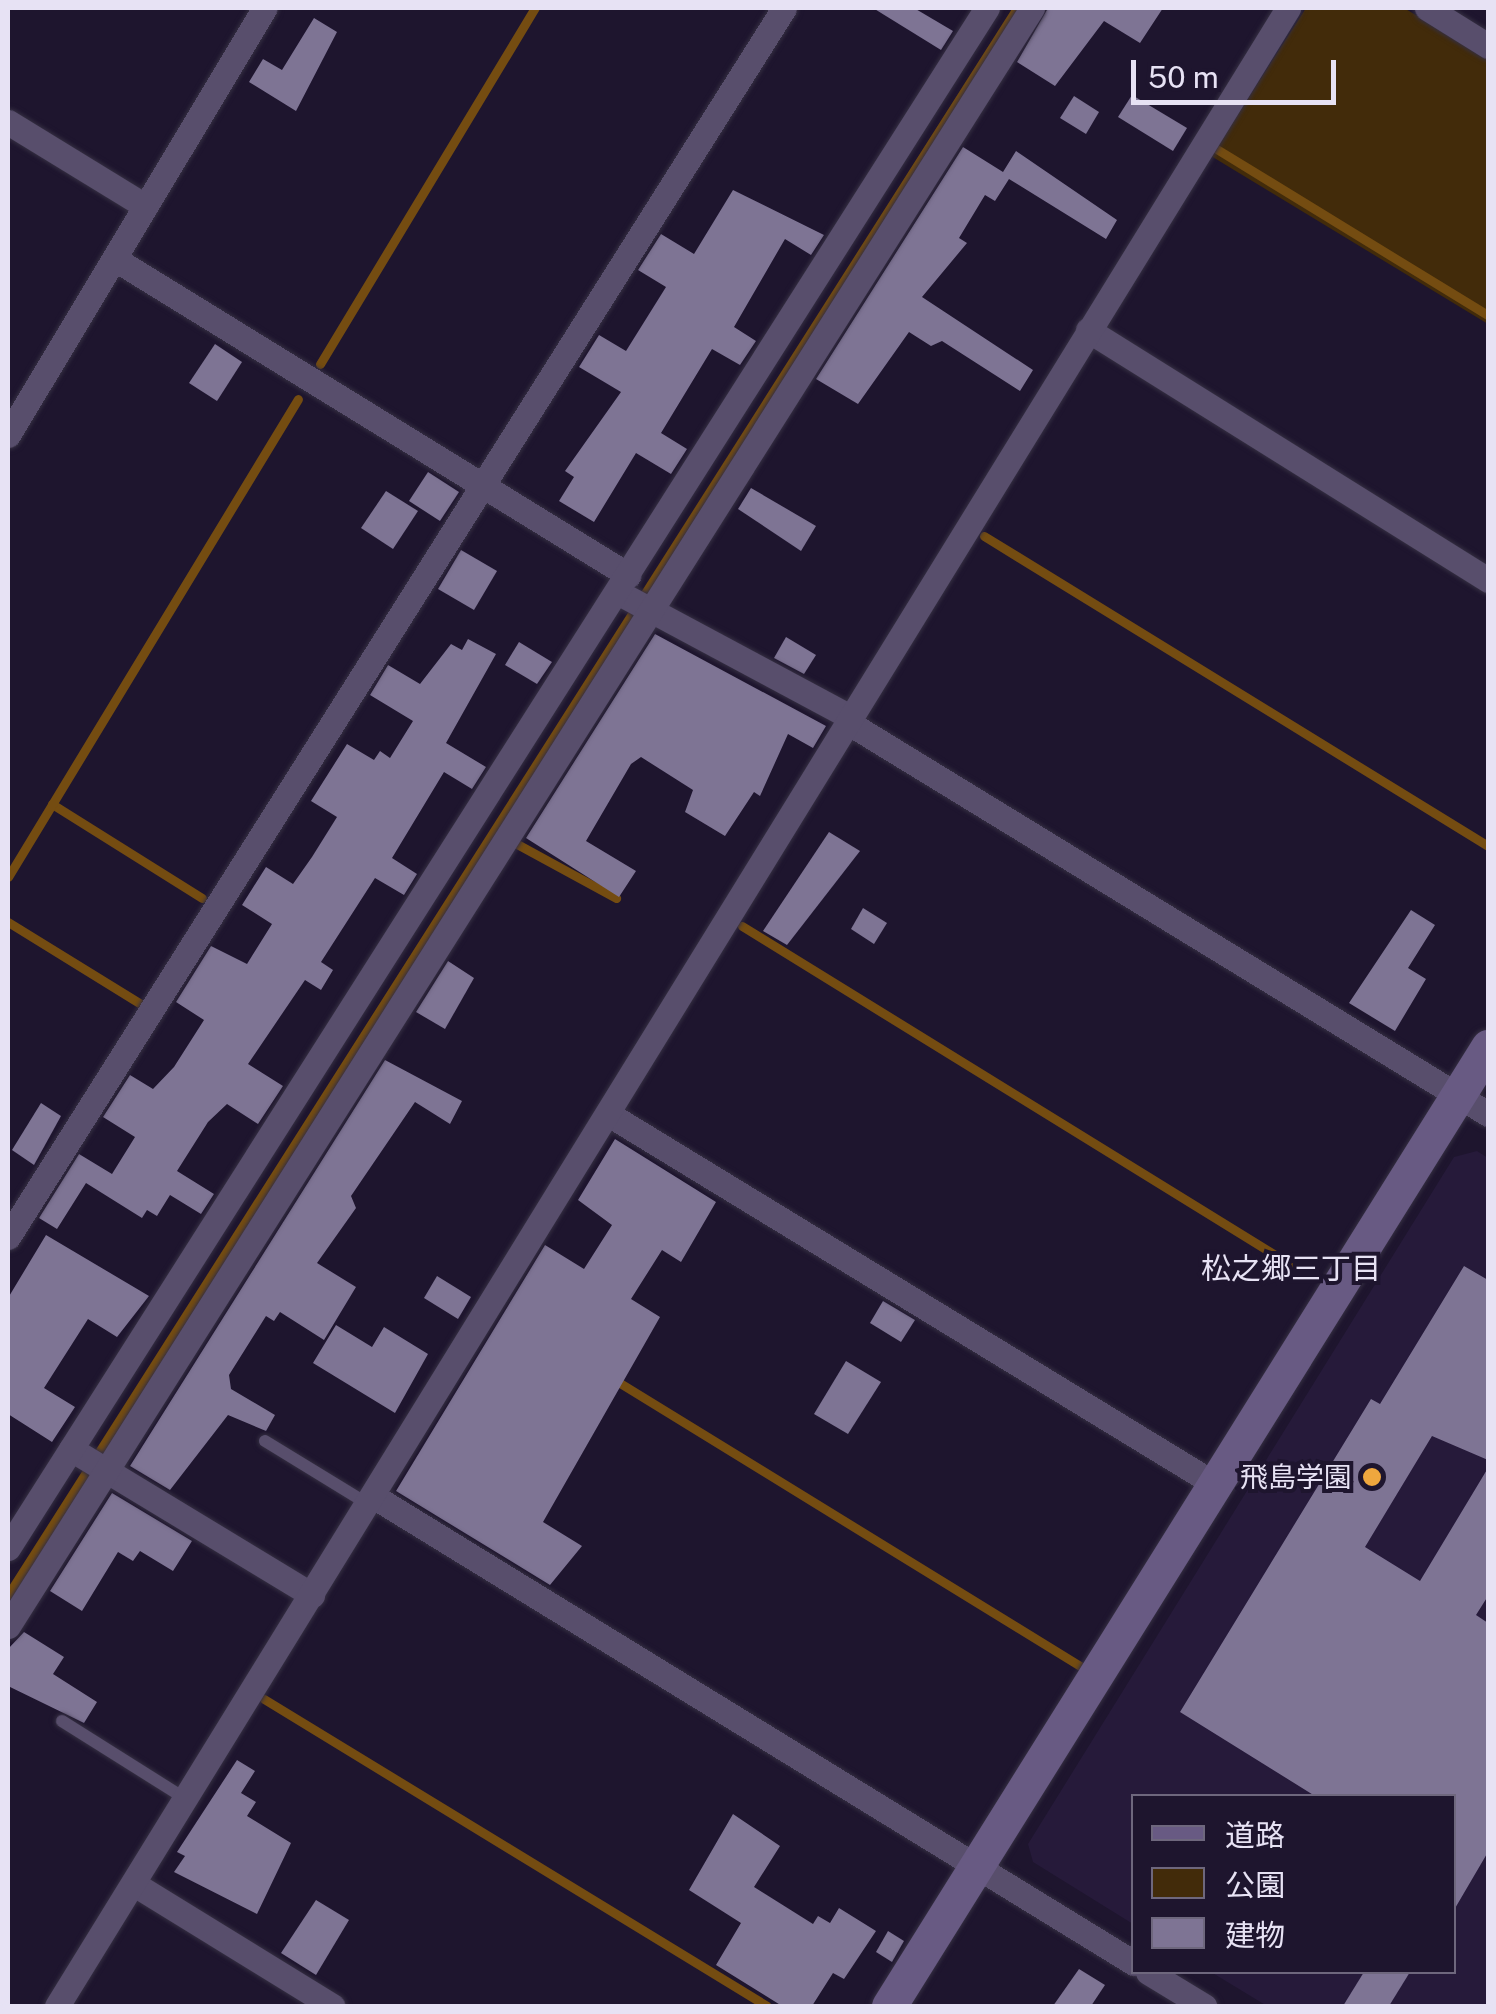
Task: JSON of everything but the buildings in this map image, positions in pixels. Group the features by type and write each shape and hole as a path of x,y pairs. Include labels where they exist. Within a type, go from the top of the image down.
{"street":[{"path":"8,435 266,8"},
{"path":"8,1237 784,8"},
{"path":"8,1626 90,1461 634,597 987,8"},
{"path":"12,1533 90,1461 634,597 1032,8"},
{"path":"57,2006 610,1115 1288,8"},
{"path":"1426,8 1488,46"},
{"path":"8,122 146,206"},
{"path":"114,259 483,487 634,597 850,721 1474,1105"},
{"path":"1088,330 1488,580"},
{"path":"888,2006 1213,1483 1474,1105 1488,1046"},
{"path":"610,1115 1213,1483"},
{"path":"90,1461 312,1595"},
{"path":"370,1500 1131,1961"},
{"path":"134,1884 332,2006"},
{"path":"1151,1974 1204,2006"}],"lane":[{"path":"264,1441 370,1500"},
{"path":"62,1721 186,1799"}],"shaded area":[{"name":"飛島学園","path":"1477,1151 1488,1158 1488,2006 1267,2006 1214,1974 1456,1974 1456,1794 1131,1794 1131,1923 1033,1862 1028,1844 1454,1157"}],"green space":[{"path":"1306,8 1404,8 1488,58 1488,324 1211,156"}],"waterway":[{"path":"320,364 535,8"},
{"path":"8,1595 1017,8"},
{"path":"1215,148 1488,315"},
{"path":"8,877 298,399"},
{"path":"984,536 1488,846"},
{"path":"52,804 202,898"},
{"path":"517,844 616,898"},
{"path":"8,922 139,1003"},
{"path":"742,926 1306,1274"},
{"path":"615,1380 1080,1666"},
{"path":"264,1699 767,2006"}],"place":[{"name":"飛島学園","path":"1372,1477"}],"district":[{"name":"松之郷三丁目","path":"1291,1268"}]}
